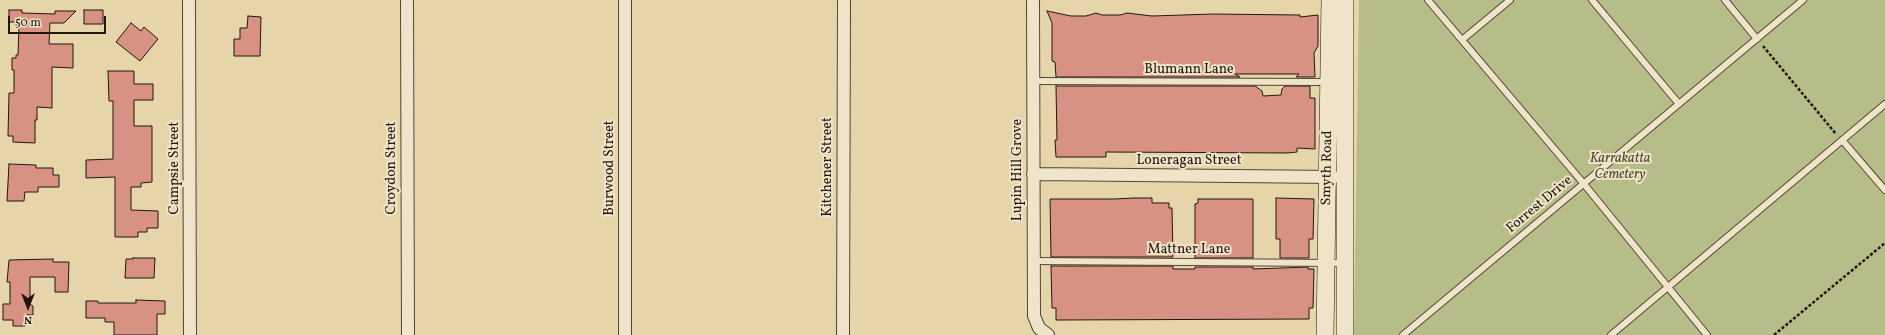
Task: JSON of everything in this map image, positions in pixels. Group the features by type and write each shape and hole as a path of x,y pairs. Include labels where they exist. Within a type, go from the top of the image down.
{"main road":[{"name":"Smyth Road","path":"1330,0 1345,177 1345,335"},
{"name":"Smyth Road","path":"1325,335 1328,177 1345,0"}],"street":[{"name":"Campsie Street","path":"190,0 190,335"},
{"name":"Croydon Street","path":"407,0 408,335"},
{"name":"Burwood Street","path":"625,0 625,335"},
{"name":"Kitchener Street","path":"843,335 844,0"},
{"name":"Lupin Hill Grove","path":"1032,0 1034,316 1039,328 1048,335"},
{"name":"Loneragan Street","path":"1033,174 1345,177"}],"lane":[{"path":"1428,0 1584,184 1707,335"},
{"path":"1462,40 1510,0"},
{"path":"1592,0 1679,104"},
{"path":"1725,0 1757,39"},
{"name":"Forrest Drive","path":"1403,335 1411,333 1584,184 1804,0"},
{"name":"Blumann Lane","path":"1032,81 1337,82"},
{"path":"1610,335 1668,288 1885,104"},
{"path":"1842,140 1885,190"},
{"name":"Mattner Lane","path":"1033,261 1345,263"}],"path":[{"path":"1757,39 1842,140"},
{"path":"1774,335 1885,243"}],"green space":[{"name":"Karrakatta Cemetery","path":"1359,0 1885,0 1885,335 1354,335"}],"building":[{"path":"9,10 22,10 22,13 55,14 55,11 76,11 64,23 50,23 49,44 73,44 73,68 52,67 52,108 37,107 37,120 35,120 35,143 13,142 13,136 8,136 9,93 14,93 14,70 12,70 12,58 16,58 16,55 18,55 19,26 16,26 16,22 9,22"},
{"path":"84,10 103,10 103,24 84,24"},
{"path":"1047,11 1071,16 1086,16 1096,13 1102,15 1120,15 1127,13 1152,16 1213,14 1300,15 1300,17 1318,15 1318,46 1314,53 1315,77 1296,77 1299,74 1235,74 1240,77 1056,77 1055,62 1052,61 1052,23"},
{"path":"248,16 261,17 260,56 234,56 234,39 240,39 240,28 247,28"},
{"path":"131,23 141,31 144,27 158,39 140,61 116,42"},
{"path":"108,71 134,71 134,84 153,84 153,100 134,100 134,126 152,126 152,182 141,183 141,187 131,187 131,210 158,211 158,228 147,228 147,232 138,232 138,237 115,237 115,177 86,178 86,160 113,159 113,101 109,101"},
{"path":"1056,86 1255,86 1262,91 1263,96 1281,95 1282,89 1285,86 1310,86 1310,98 1315,98 1315,149 1297,148 1297,152 1288,153 1106,152 1106,157 1056,157"},
{"path":"9,164 36,165 36,168 53,168 53,175 59,175 59,187 38,187 38,192 25,192 24,201 7,201"},
{"path":"1152,198 1152,203 1169,203 1169,208 1172,208 1173,257 1051,257 1050,199"},
{"path":"1276,198 1314,199 1313,239 1309,239 1309,258 1280,258 1280,239 1276,239"},
{"path":"1198,199 1253,199 1253,258 1195,258 1195,204 1198,203"},
{"path":"155,258 154,278 125,278 126,259"},
{"path":"53,259 53,262 69,262 68,292 55,292 55,277 30,277 30,304 33,306 33,315 25,315 25,326 13,326 13,320 3,320 3,304 10,304 10,282 7,282 9,260"},
{"path":"1051,266 1173,266 1173,269 1195,269 1195,267 1253,267 1253,269 1308,267 1308,269 1314,269 1313,308 1309,308 1309,319 1056,320 1056,308 1052,308"},
{"path":"136,300 165,301 165,314 157,314 157,335 114,335 114,322 105,322 105,318 86,318 86,301 98,301 98,303 136,303"}]}
